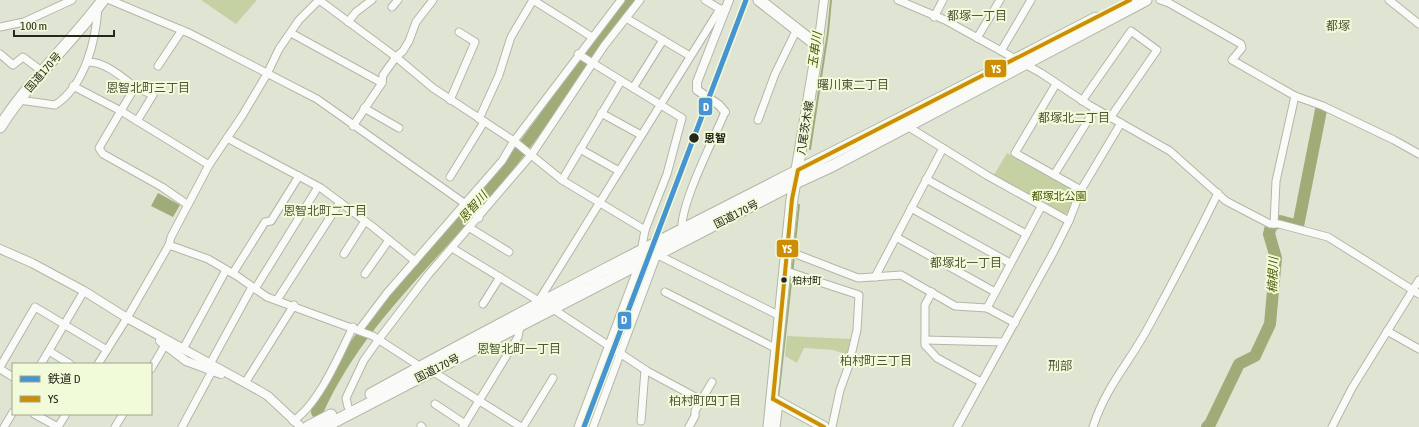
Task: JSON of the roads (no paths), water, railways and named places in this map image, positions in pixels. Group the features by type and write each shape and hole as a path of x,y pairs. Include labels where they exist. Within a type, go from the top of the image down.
{"main road":[{"path":"759,0 818,46"},
{"name":"国道170号","path":"322,424 348,407 421,367 547,305 657,256 683,236 798,170 1130,0"},
{"name":"国道170号","path":"308,427 322,424 432,371 520,326 547,305 641,252 683,236 832,166 1146,0"},
{"name":"国道170号","path":"0,127 19,100 100,3"},
{"name":"八尾茨木線","path":"769,427 776,401 777,349 795,183 818,46"},
{"path":"776,401 824,427"}],"street":[{"path":"0,27 24,22 72,0"},
{"path":"110,0 182,30 230,53 316,99 465,204 478,217"},
{"path":"99,363 128,318 169,245 171,237 209,165 267,74 279,49 299,20 319,0 396,57 433,88 515,141 562,180 645,230"},
{"path":"348,22 356,12 372,0"},
{"path":"392,7 398,0"},
{"path":"354,126 364,108 382,83 383,75 396,57 403,51 409,41 416,22 433,0"},
{"path":"450,177 482,121 500,75 511,38 533,0 592,37"},
{"path":"293,421 300,416 323,386 357,330 502,160 578,54 621,0"},
{"path":"705,0 723,9"},
{"path":"547,305 541,297 600,204 659,104 729,0"},
{"path":"818,46 824,0"},
{"path":"898,0 934,17 945,20 1015,58 1095,109 1170,151 1218,193 1226,202 1270,224 1328,237 1416,293"},
{"path":"934,17 943,0"},
{"path":"977,38 1000,0"},
{"path":"1001,51 1031,0"},
{"path":"1160,0 1169,3 1241,44 1242,48 1232,60 1295,96 1323,106 1394,140 1419,154"},
{"path":"1389,0 1419,24"},
{"path":"348,407 346,398 376,338 531,154 591,63 626,18 636,2"},
{"path":"19,100 55,105 62,101 87,62 97,30 100,3"},
{"path":"683,236 681,218 700,169 725,112 719,105 697,90 698,82 723,9"},
{"path":"626,18 690,56"},
{"path":"758,120 774,74 797,29"},
{"path":"158,66 182,30"},
{"path":"450,100 476,42 459,32"},
{"path":"1082,101 1131,32 1157,50 1110,118"},
{"path":"291,33 382,83"},
{"path":"633,88 663,40"},
{"path":"0,54 13,65 23,57 43,72"},
{"path":"578,54 682,118 667,174 645,230 641,252"},
{"path":"87,62 94,62 118,74 135,87 153,95 137,121"},
{"path":"562,180 621,81"},
{"path":"1056,84 1015,153 1081,190"},
{"path":"73,86 121,111 209,165"},
{"path":"135,87 99,148 103,154 162,187 188,205"},
{"path":"1274,224 1276,181 1295,96"},
{"path":"364,108 400,128"},
{"path":"1054,175 1095,109"},
{"path":"601,113 640,135"},
{"path":"957,427 1003,342 1015,323 1069,221 1081,190 1121,123"},
{"path":"906,126 1041,207 1069,221"},
{"path":"227,138 318,187 365,220 416,262"},
{"path":"580,148 619,171"},
{"path":"874,277 943,148"},
{"path":"183,349 229,272 265,222 271,221 299,176"},
{"path":"926,179 1026,234"},
{"path":"182,427 253,288 318,187"},
{"path":"1093,427 1099,408 1111,385 1150,324 1218,193"},
{"path":"277,300 340,202"},
{"path":"987,308 1041,207"},
{"path":"911,208 1010,263"},
{"path":"344,254 365,220"},
{"path":"470,228 509,252"},
{"path":"896,237 995,292"},
{"path":"365,274 389,240"},
{"path":"169,245 208,259 267,297 376,338 421,367"},
{"path":"452,248 547,305 646,370 702,400"},
{"path":"0,249 32,263 84,291 183,349 211,368"},
{"path":"788,251 858,278 901,275 955,306 987,308 1015,323"},
{"path":"593,427 622,354 657,256 780,316"},
{"path":"578,427 639,265"},
{"path":"786,271 859,295 857,330 848,368 840,390 832,427"},
{"path":"483,304 500,277"},
{"path":"1332,427 1352,388 1387,331 1416,293 1419,280"},
{"path":"42,363 84,291"},
{"path":"665,292 777,349"},
{"path":"932,292 925,305 925,345 937,358 981,382"},
{"path":"244,383 294,306"},
{"path":"12,376 0,368 35,308 107,350"},
{"path":"128,318 186,360 211,368 268,396 301,427"},
{"path":"435,404 464,425 518,337 520,326"},
{"path":"1387,331 1419,349"},
{"path":"925,340 1003,342"},
{"path":"152,367 165,345"},
{"path":"49,351 68,363"},
{"path":"641,421 646,370"},
{"path":"432,371 522,427 553,378"},
{"path":"688,427 712,382"},
{"path":"776,401 776,427"},
{"path":"4,427 12,414"},
{"path":"36,415 58,427 65,415"},
{"path":"115,427 122,415"}],"waterway":[{"name":"恩智川","path":"317,412 355,345 403,285 481,199 505,170 537,129 630,0"},
{"name":"玉串川","path":"810,149 828,32 831,0"},
{"name":"楠根川","path":"1207,427 1210,424 1239,364 1255,356 1270,324 1276,258 1269,234 1271,226 1280,221 1298,226 1321,110"},
{"name":"玉串川","path":"794,252 799,205"},
{"name":"玉串川","path":"778,399 794,256"}],"rail line":[{"name":"D","path":"584,427 746,0"}],"place":[{"name":"恩智","path":"694,138"},
{"name":"柏村町","path":"784,280"}],"district":[{"name":"都塚一丁目","path":"977,16"},
{"name":"都塚","path":"1338,26"},
{"name":"曙川東二丁目","path":"853,85"},
{"name":"恩智北町三丁目","path":"148,88"},
{"name":"都塚北二丁目","path":"1074,118"},
{"name":"恩智北町二丁目","path":"325,211"},
{"name":"都塚北一丁目","path":"966,263"},
{"name":"恩智北町一丁目","path":"519,349"},
{"name":"柏村町三丁目","path":"876,361"},
{"name":"刑部","path":"1060,366"},
{"name":"柏村町四丁目","path":"705,401"}],"park label":[{"name":"都塚北公園","path":"1059,196"}]}
